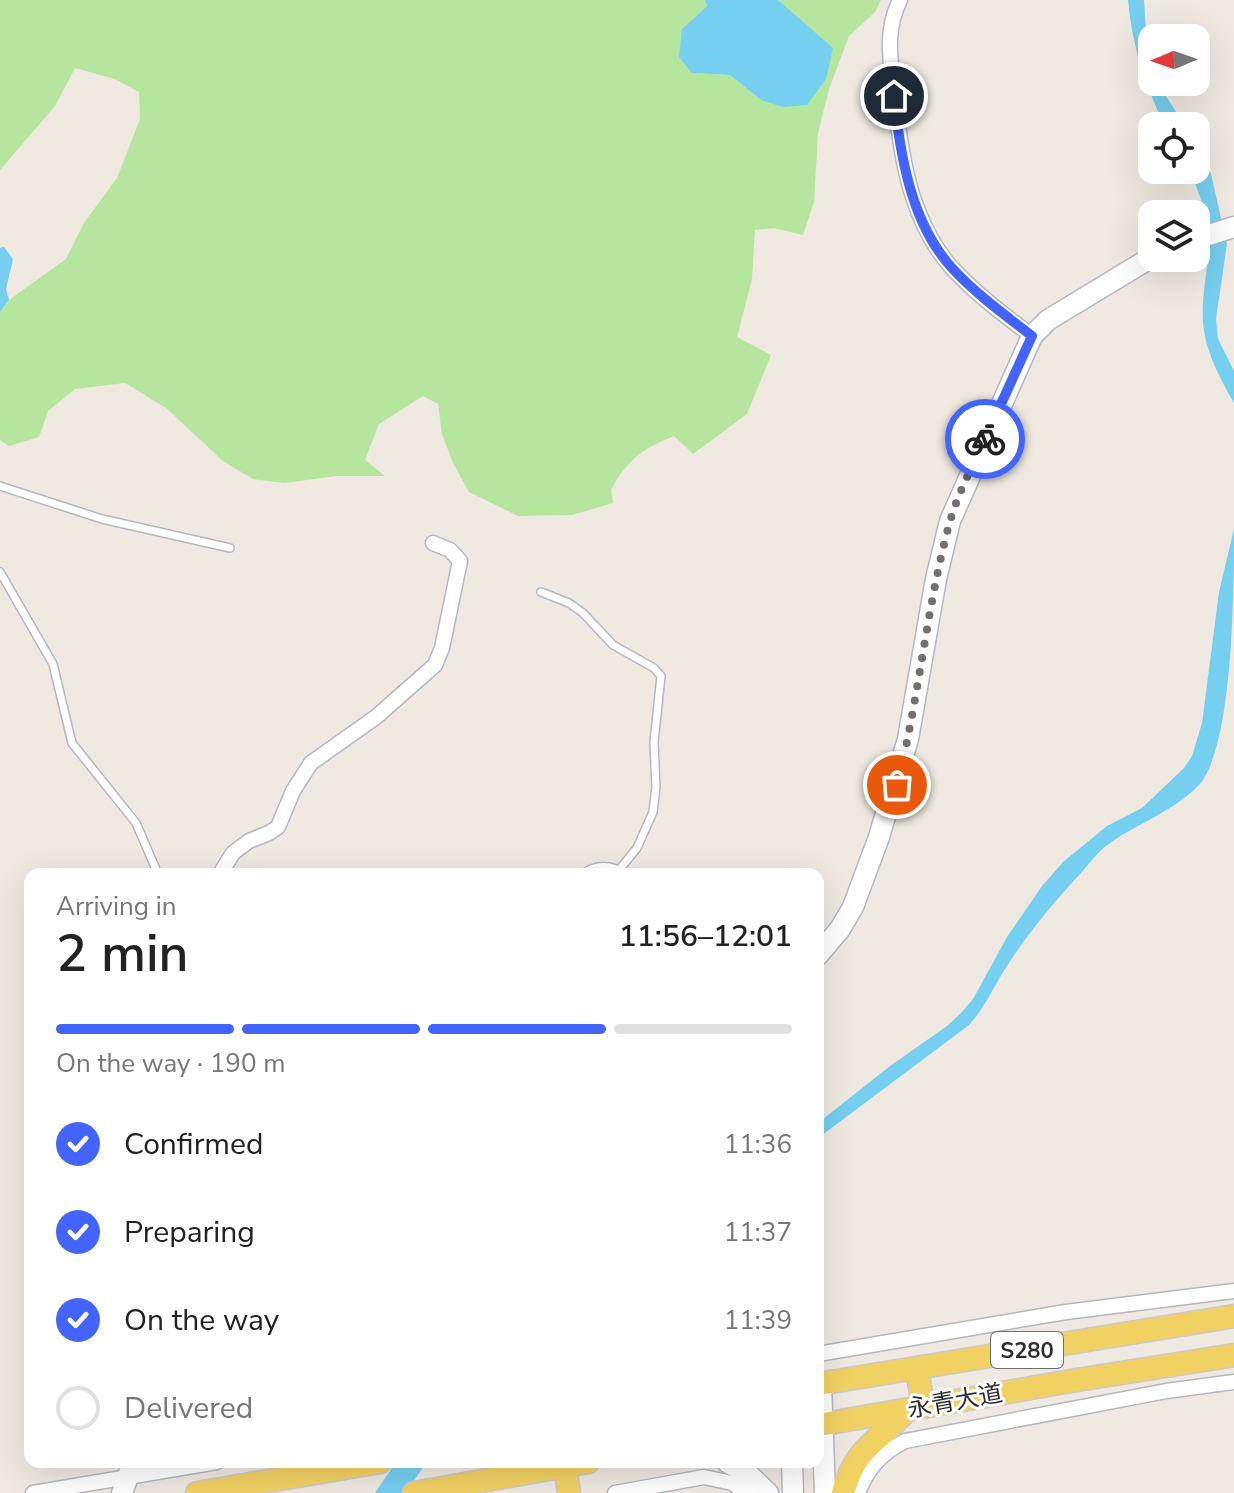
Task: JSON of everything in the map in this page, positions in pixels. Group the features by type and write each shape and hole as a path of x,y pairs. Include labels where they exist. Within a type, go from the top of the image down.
{"main road":[{"name":"永青大道","path":"824,1383 1234,1316"},
{"name":"永青大道","path":"824,1424 1234,1355"},
{"path":"843,1493 856,1458 915,1408 917,1368"},
{"path":"197,1493 345,1468"},
{"path":"414,1493 554,1468"},
{"path":"565,1468 569,1493"}],"street":[{"path":"900,0 893,13 889,35 892,74 899,140 920,215 951,267 987,301 1032,336"},
{"path":"1210,235 1234,227"},
{"path":"824,948 853,907 879,837 908,739 936,579 950,521 1032,336 1048,320 1138,265"},
{"path":"224,868 233,853 278,827 293,791 311,763 376,717 435,665 442,648 460,561 450,550 433,543"},
{"path":"824,1353 1066,1312 1234,1291"},
{"path":"858,1493 877,1459 905,1441 1166,1391 1234,1382"},
{"path":"33,1493 183,1468"},
{"path":"738,1468 768,1493"},
{"path":"792,1468 793,1493"},
{"path":"824,1468 825,1493"},
{"path":"615,1493 704,1477 732,1483 746,1493"}],"lane":[{"path":"0,486 102,519 230,548"},
{"path":"0,572 53,664 72,743 136,823 155,868"},
{"path":"541,592 569,603 583,613 613,645 654,668 661,676 654,742 656,787 653,812 624,868"},
{"path":"590,868 609,868"}],"green space":[{"path":"0,0 705,0 707,6 682,29 692,73 730,75 761,100 833,49 778,0 881,0 875,12 849,36 829,89 818,133 814,202 803,235 774,228 755,230 752,279 737,337 771,355 747,414 693,454 674,436 644,451 617,479 611,490 613,503 572,515 518,516 469,492 442,434 438,404 423,396 379,424 365,460 385,476 336,476 285,483 253,479 223,461 166,408 125,383 75,389 48,411 39,437 9,446 0,440 0,312 9,300 66,259 84,223 117,178 140,119 139,92 115,79 75,68 55,106 0,170"}],"water":[{"path":"705,0 778,0 833,48 826,79 807,105 783,107 761,100 730,75 692,73 679,57 682,29 707,6"},
{"path":"1128,0 1144,0 1146,24 1138,24 1138,55 1136,49"},
{"path":"1152,96 1166,96 1176,112 1158,112"},
{"path":"1210,172 1227,244 1216,319 1218,339 1234,371 1234,403 1214,364 1204,333 1204,294 1206,272 1210,272 1210,200 1201,198 1195,184 1210,184"},
{"path":"4,247 13,259 6,289 9,300 0,312 0,248"},
{"path":"1234,529 1230,664 1225,703 1210,767 1198,786 1176,804 1099,852 1029,934 969,1025 824,1134 824,1118 961,1013 973,999 1007,937 1042,886 1063,862 1107,826 1142,808 1184,768 1192,756 1202,723 1219,592"},
{"path":"392,1468 423,1468 405,1493 375,1493"}],"way so far":[{"path":"897,785 950,521 985,439"}],"route":[{"path":"894,96 906,173 920,215 934,241 951,267 987,301 1032,336 985,439"}]}
